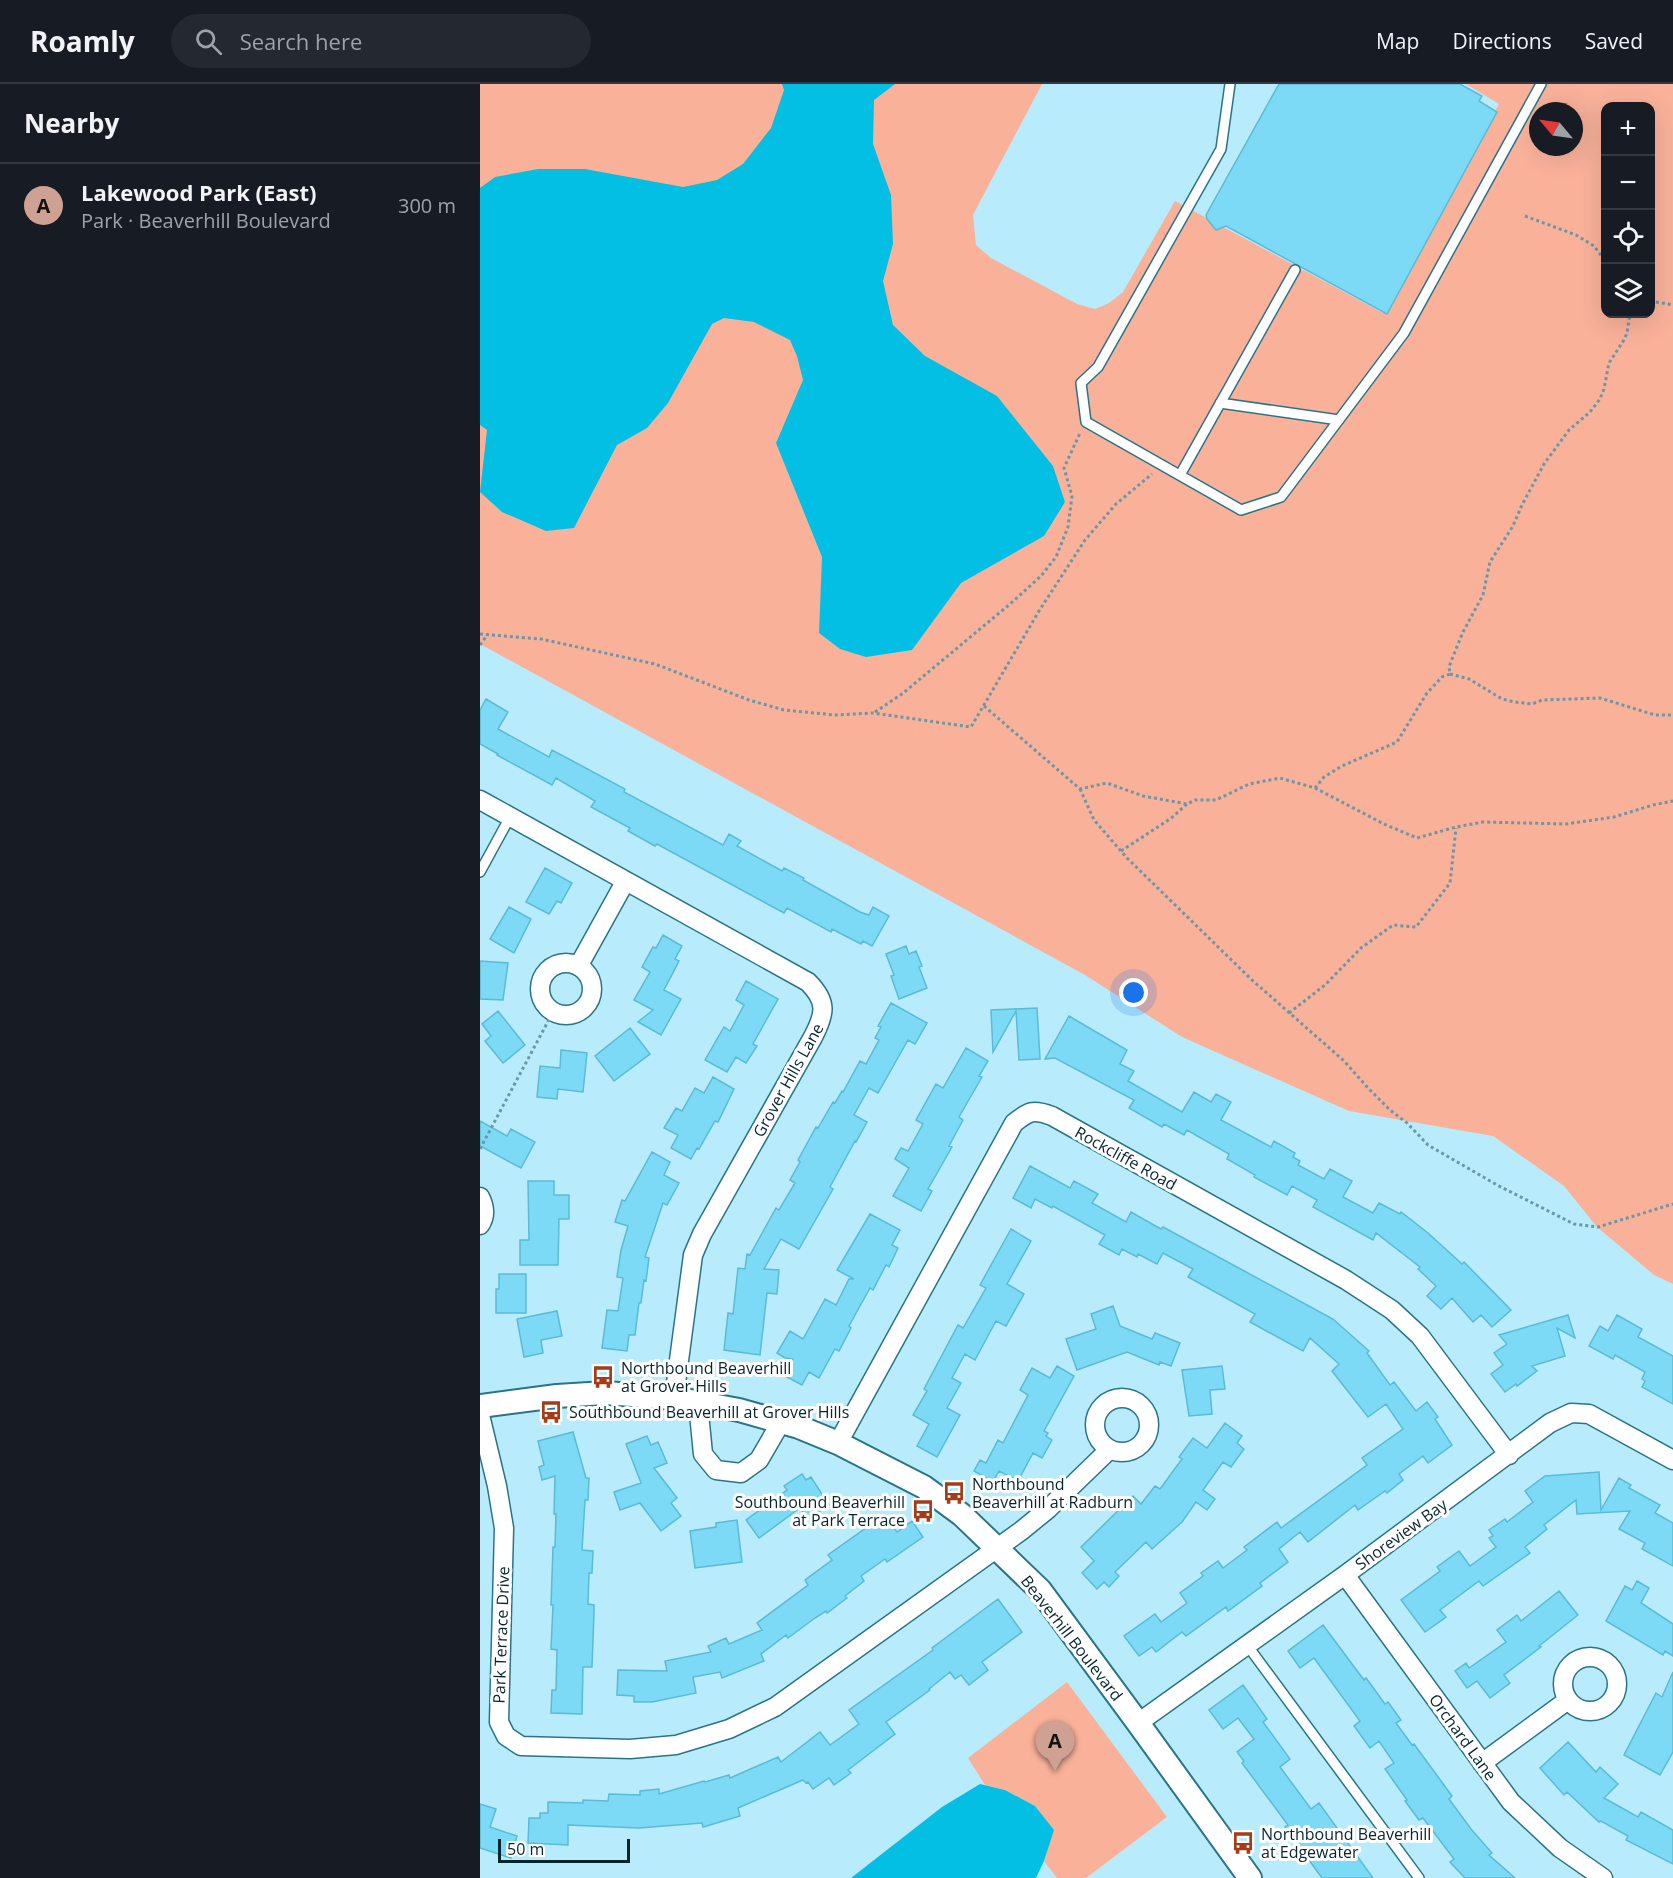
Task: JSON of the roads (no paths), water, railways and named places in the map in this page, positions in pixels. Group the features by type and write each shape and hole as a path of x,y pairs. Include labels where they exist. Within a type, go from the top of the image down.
{"street":[{"name":"Grover Hills Lane","path":"480,800 808,982 818,992 823,1005 822,1019 813,1038 702,1234 693,1255 674,1398"},
{"path":"579,965 626,882"},
{"path":"562,962 579,965 591,979 591,997 580,1011 571,1015 553,1012 542,1000 540,984 543,976 555,964 562,962"},
{"name":"Rockcliffe Road","path":"838,1443 1014,1124 1029,1112 1040,1112 1052,1116 1346,1280 1392,1310 1420,1336 1509,1455"},
{"path":"480,1197 484,1206 484,1214 480,1225"},
{"name":"Beaverhill Boulevard","path":"480,1406 558,1396 605,1393 674,1398 739,1410 781,1422 838,1443 924,1487 962,1515 1040,1590 1250,1878"},
{"path":"698,1403 703,1454 716,1470 741,1473 759,1460 781,1422"},
{"name":"Shoreview Bay","path":"1138,1723 1345,1575 1550,1423 1571,1413 1589,1414 1673,1460"},
{"name":"Park Terrace Drive","path":"480,1415 497,1486 504,1528 499,1722 506,1736 521,1746 630,1749 676,1745 729,1729 775,1707 997,1549 1048,1509 1109,1450"},
{"name":"Orchard Lane","path":"1345,1575 1511,1802 1560,1848 1603,1878"},
{"path":"1482,1763 1568,1700"}],"lane":[{"path":"1230,84 1221,149 1098,367 1081,383 1086,422 1241,510 1281,496 1404,333 1542,84"},
{"path":"1180,475 1294,270"},
{"path":"1220,403 1339,420"},
{"path":"480,872 510,817"},
{"path":"1247,1645 1419,1878"}],"water":[{"path":"782,84 895,84 874,100 873,144 891,195 893,244 883,281 893,325 925,356 997,396 1053,466 1065,502 1044,536 961,583 912,650 866,657 840,649 819,633 822,557 776,443 803,380 790,340 754,322 724,318 712,324 668,403 647,428 617,445 574,528 546,531 502,512 480,492 487,430 480,425 480,188 495,177 538,169 585,169 683,187 717,180 743,164 771,128 784,90"},
{"path":"980,1784 1005,1790 1035,1806 1054,1830 1036,1878 851,1878 942,1807"}],"place":[{"name":"Northbound Beaverhill at Grover Hills","path":"603,1377"},
{"name":"Southbound Beaverhill at Grover Hills","path":"551,1412"},
{"name":"Northbound Beaverhill at Radburn","path":"954,1493"},
{"name":"Southbound Beaverhill at Park Terrace","path":"923,1511"},
{"name":"Lakewood Park (East)","path":"1055,1771"},
{"name":"Northbound Beaverhill at Edgewater","path":"1243,1843"}]}
